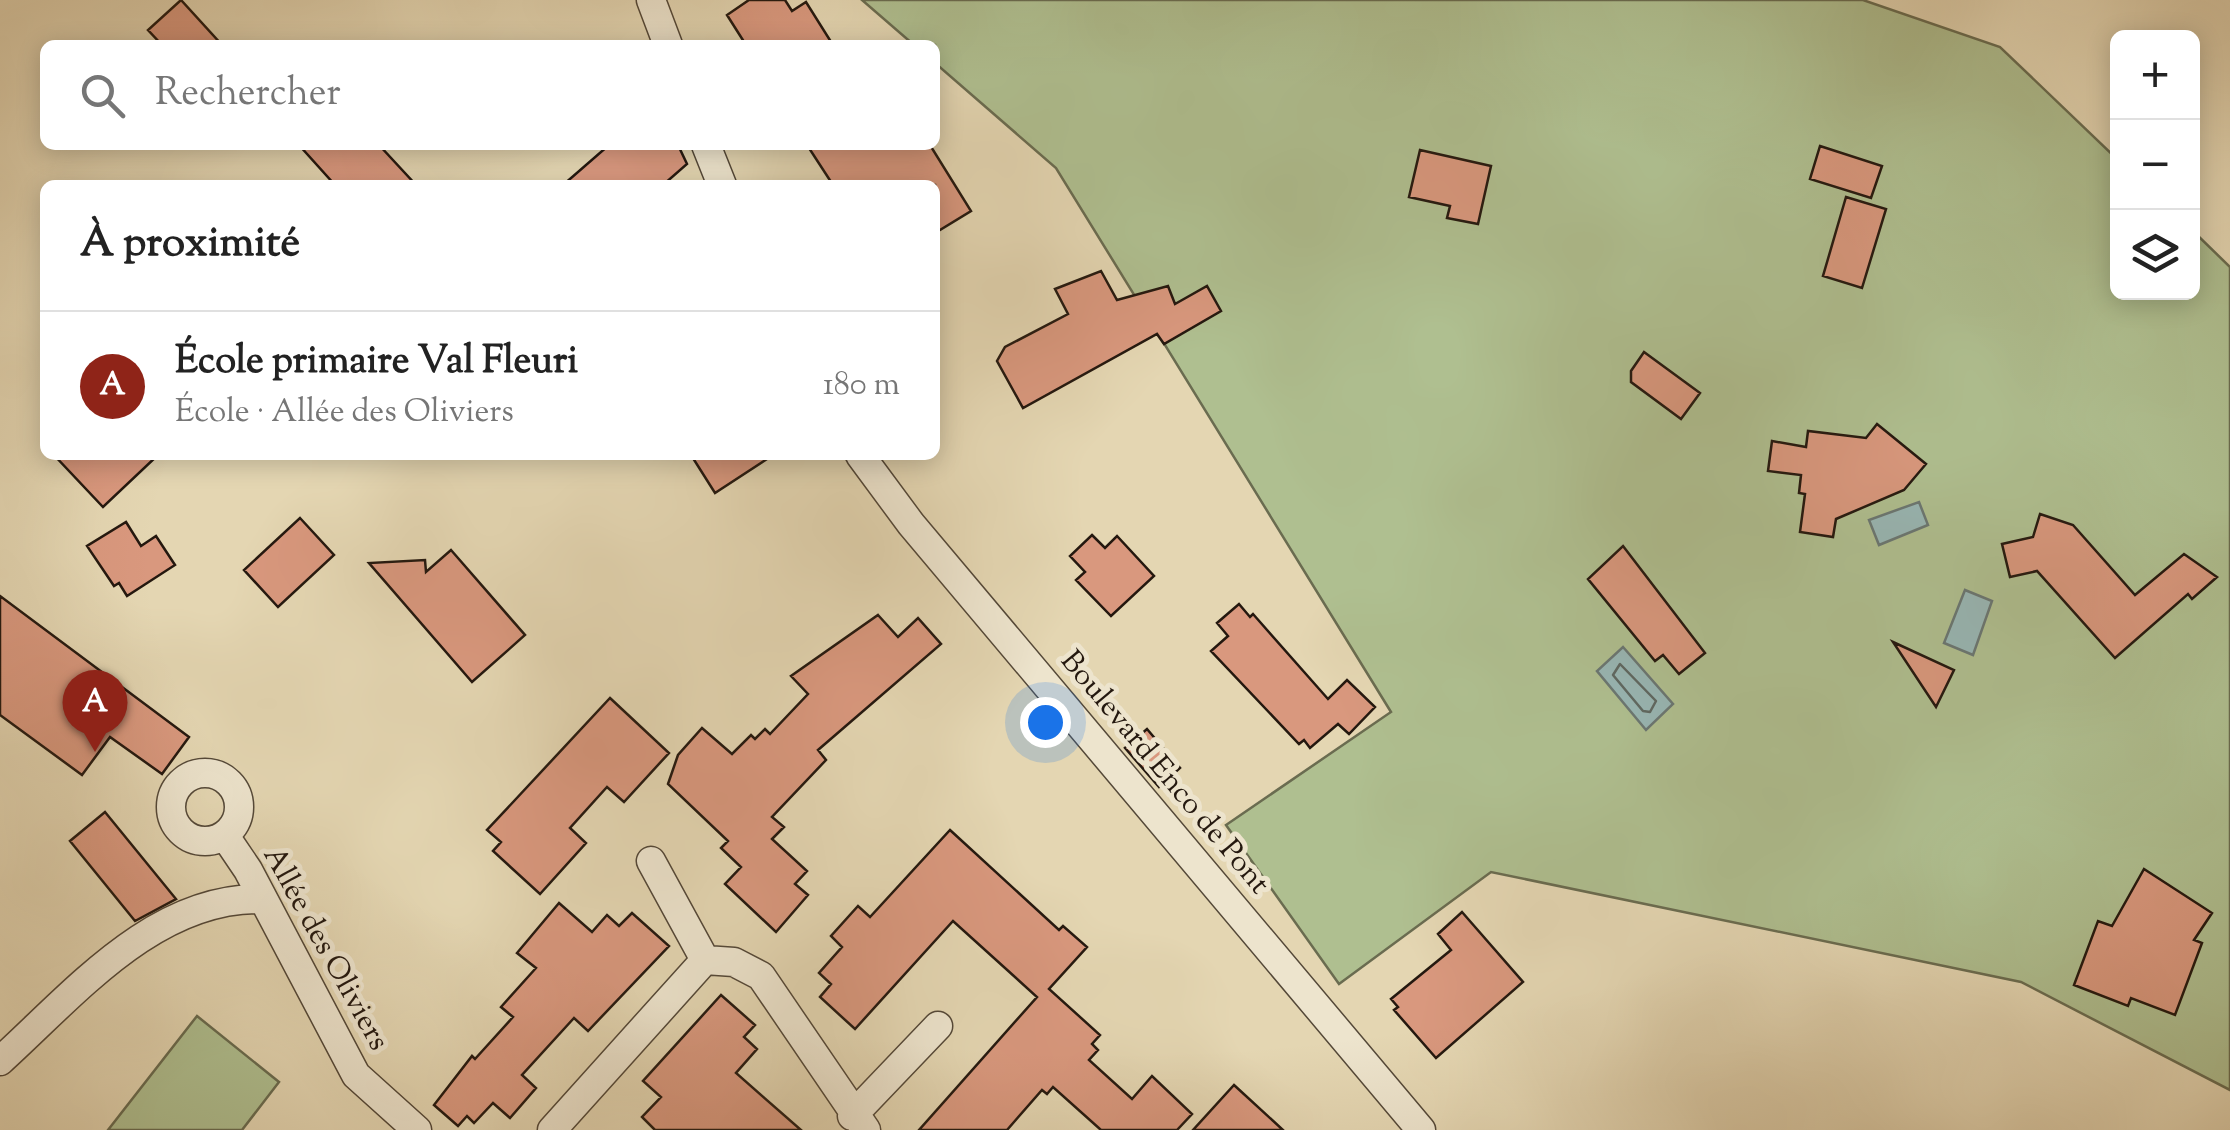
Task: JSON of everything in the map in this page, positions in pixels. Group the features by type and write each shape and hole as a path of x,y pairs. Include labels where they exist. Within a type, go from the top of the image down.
{"street":[{"path":"651,0 666,40"},
{"path":"708,150 720,180"},
{"name":"Boulevard Enco de Pont","path":"864,460 911,524 1368,1062 1421,1130"},
{"name":"Allée des Oliviers","path":"225,836 356,1075 417,1130"},
{"path":"651,862 705,960"},
{"path":"0,1060 124,948 208,902 262,899"},
{"path":"705,960 734,962 761,976 859,1123 938,1026"},
{"path":"552,1130 705,960"}],"green space":[{"path":"862,0 1863,0 2000,47 2110,152 2110,300 2200,300 2200,238 2230,267 2230,1090 2021,982 1491,872 1339,984 1226,825 1391,712 1056,168 940,67 940,40 908,40"},
{"path":"197,1016 279,1082 242,1130 108,1130"}],"water":[{"path":"1919,502 1928,525 1879,545 1869,520"},
{"path":"1965,590 1992,601 1973,655 1944,643"},
{"path":"1623,647 1673,704 1646,730 1597,671"}],"building":[{"path":"181,0 217,40 157,40 148,30"},
{"path":"749,0 785,0 792,11 806,2 830,40 743,40 727,15"},
{"path":"1820,146 1882,166 1871,198 1810,179"},
{"path":"304,150 384,150 411,180 330,180"},
{"path":"603,150 680,150 687,164 669,180 569,180"},
{"path":"810,150 933,150 971,211 940,230 940,180 830,180"},
{"path":"1420,150 1491,166 1478,224 1447,218 1450,206 1409,197"},
{"path":"1846,197 1886,209 1862,288 1823,276"},
{"path":"1101,271 1117,300 1168,286 1175,304 1207,286 1221,311 1164,344 1157,334 1023,408 997,361 1005,347 1068,314 1055,289"},
{"path":"1644,352 1700,393 1681,419 1631,382 1631,371"},
{"path":"1877,424 1926,464 1904,490 1836,519 1833,537 1800,532 1805,494 1799,493 1801,475 1768,471 1772,441 1806,447 1808,431 1866,438"},
{"path":"59,460 153,460 103,507"},
{"path":"694,460 765,460 715,493"},
{"path":"2040,514 2073,525 2135,595 2184,554 2217,577 2192,599 2188,594 2115,658 2037,571 2010,577 2002,544 2033,537"},
{"path":"300,518 334,555 278,607 244,570"},
{"path":"126,522 141,546 156,536 175,565 127,596 119,583 114,586 87,546"},
{"path":"1092,535 1105,548 1117,536 1154,576 1111,616 1076,580 1085,572 1070,556"},
{"path":"1623,546 1705,653 1679,674 1663,655 1655,661 1588,579"},
{"path":"451,550 525,635 472,682 369,563 425,560 426,572"},
{"path":"0,596 189,737 162,774 110,737 82,775 0,715"},
{"path":"1239,604 1250,617 1253,614 1328,699 1347,680 1375,707 1349,734 1338,724 1310,748 1304,740 1299,744 1211,651 1228,636 1217,623"},
{"path":"878,615 898,637 918,618 941,644 818,750 826,760 772,817 784,827 772,839 807,871 795,884 808,895 776,932 725,884 741,867 721,848 728,841 668,784 678,755 702,728 732,754 751,735 755,739 765,729 770,734 808,694 791,676"},
{"path":"1893,642 1954,670 1936,707"},
{"path":"610,698 669,753 624,802 607,787 570,828 586,843 540,894 493,851 501,842 487,830"},
{"path":"1147,729 1180,768 1159,787 1125,748"},
{"path":"105,812 176,899 135,921 70,841"},
{"path":"950,830 1059,930 1063,926 1087,947 1049,989 1100,1035 1092,1044 1098,1050 1089,1060 1132,1099 1152,1076 1192,1114 1177,1130 1101,1130 1053,1087 1047,1094 1042,1090 1007,1130 919,1130 1037,997 953,921 855,1029 820,997 831,984 819,973 842,947 831,936 858,906 870,917"},
{"path":"2144,869 2212,913 2194,940 2202,943 2175,1015 2131,998 2128,1006 2074,985 2098,921 2112,926"},
{"path":"559,903 592,932 607,915 619,926 632,913 669,946 588,1031 574,1018 522,1075 536,1088 510,1118 493,1103 474,1123 467,1116 458,1126 434,1105 472,1056 475,1059 513,1017 501,1007 536,968 517,953"},
{"path":"1462,912 1523,982 1436,1058 1394,1010 1398,1007 1391,999 1451,950 1438,934"},
{"path":"721,995 755,1025 744,1037 757,1049 736,1073 801,1130 655,1130 642,1117 661,1097 643,1081"},
{"path":"1234,1085 1283,1130 1193,1130"}],"place":[{"name":"École primaire Val Fleuri","path":"95,752"}]}
